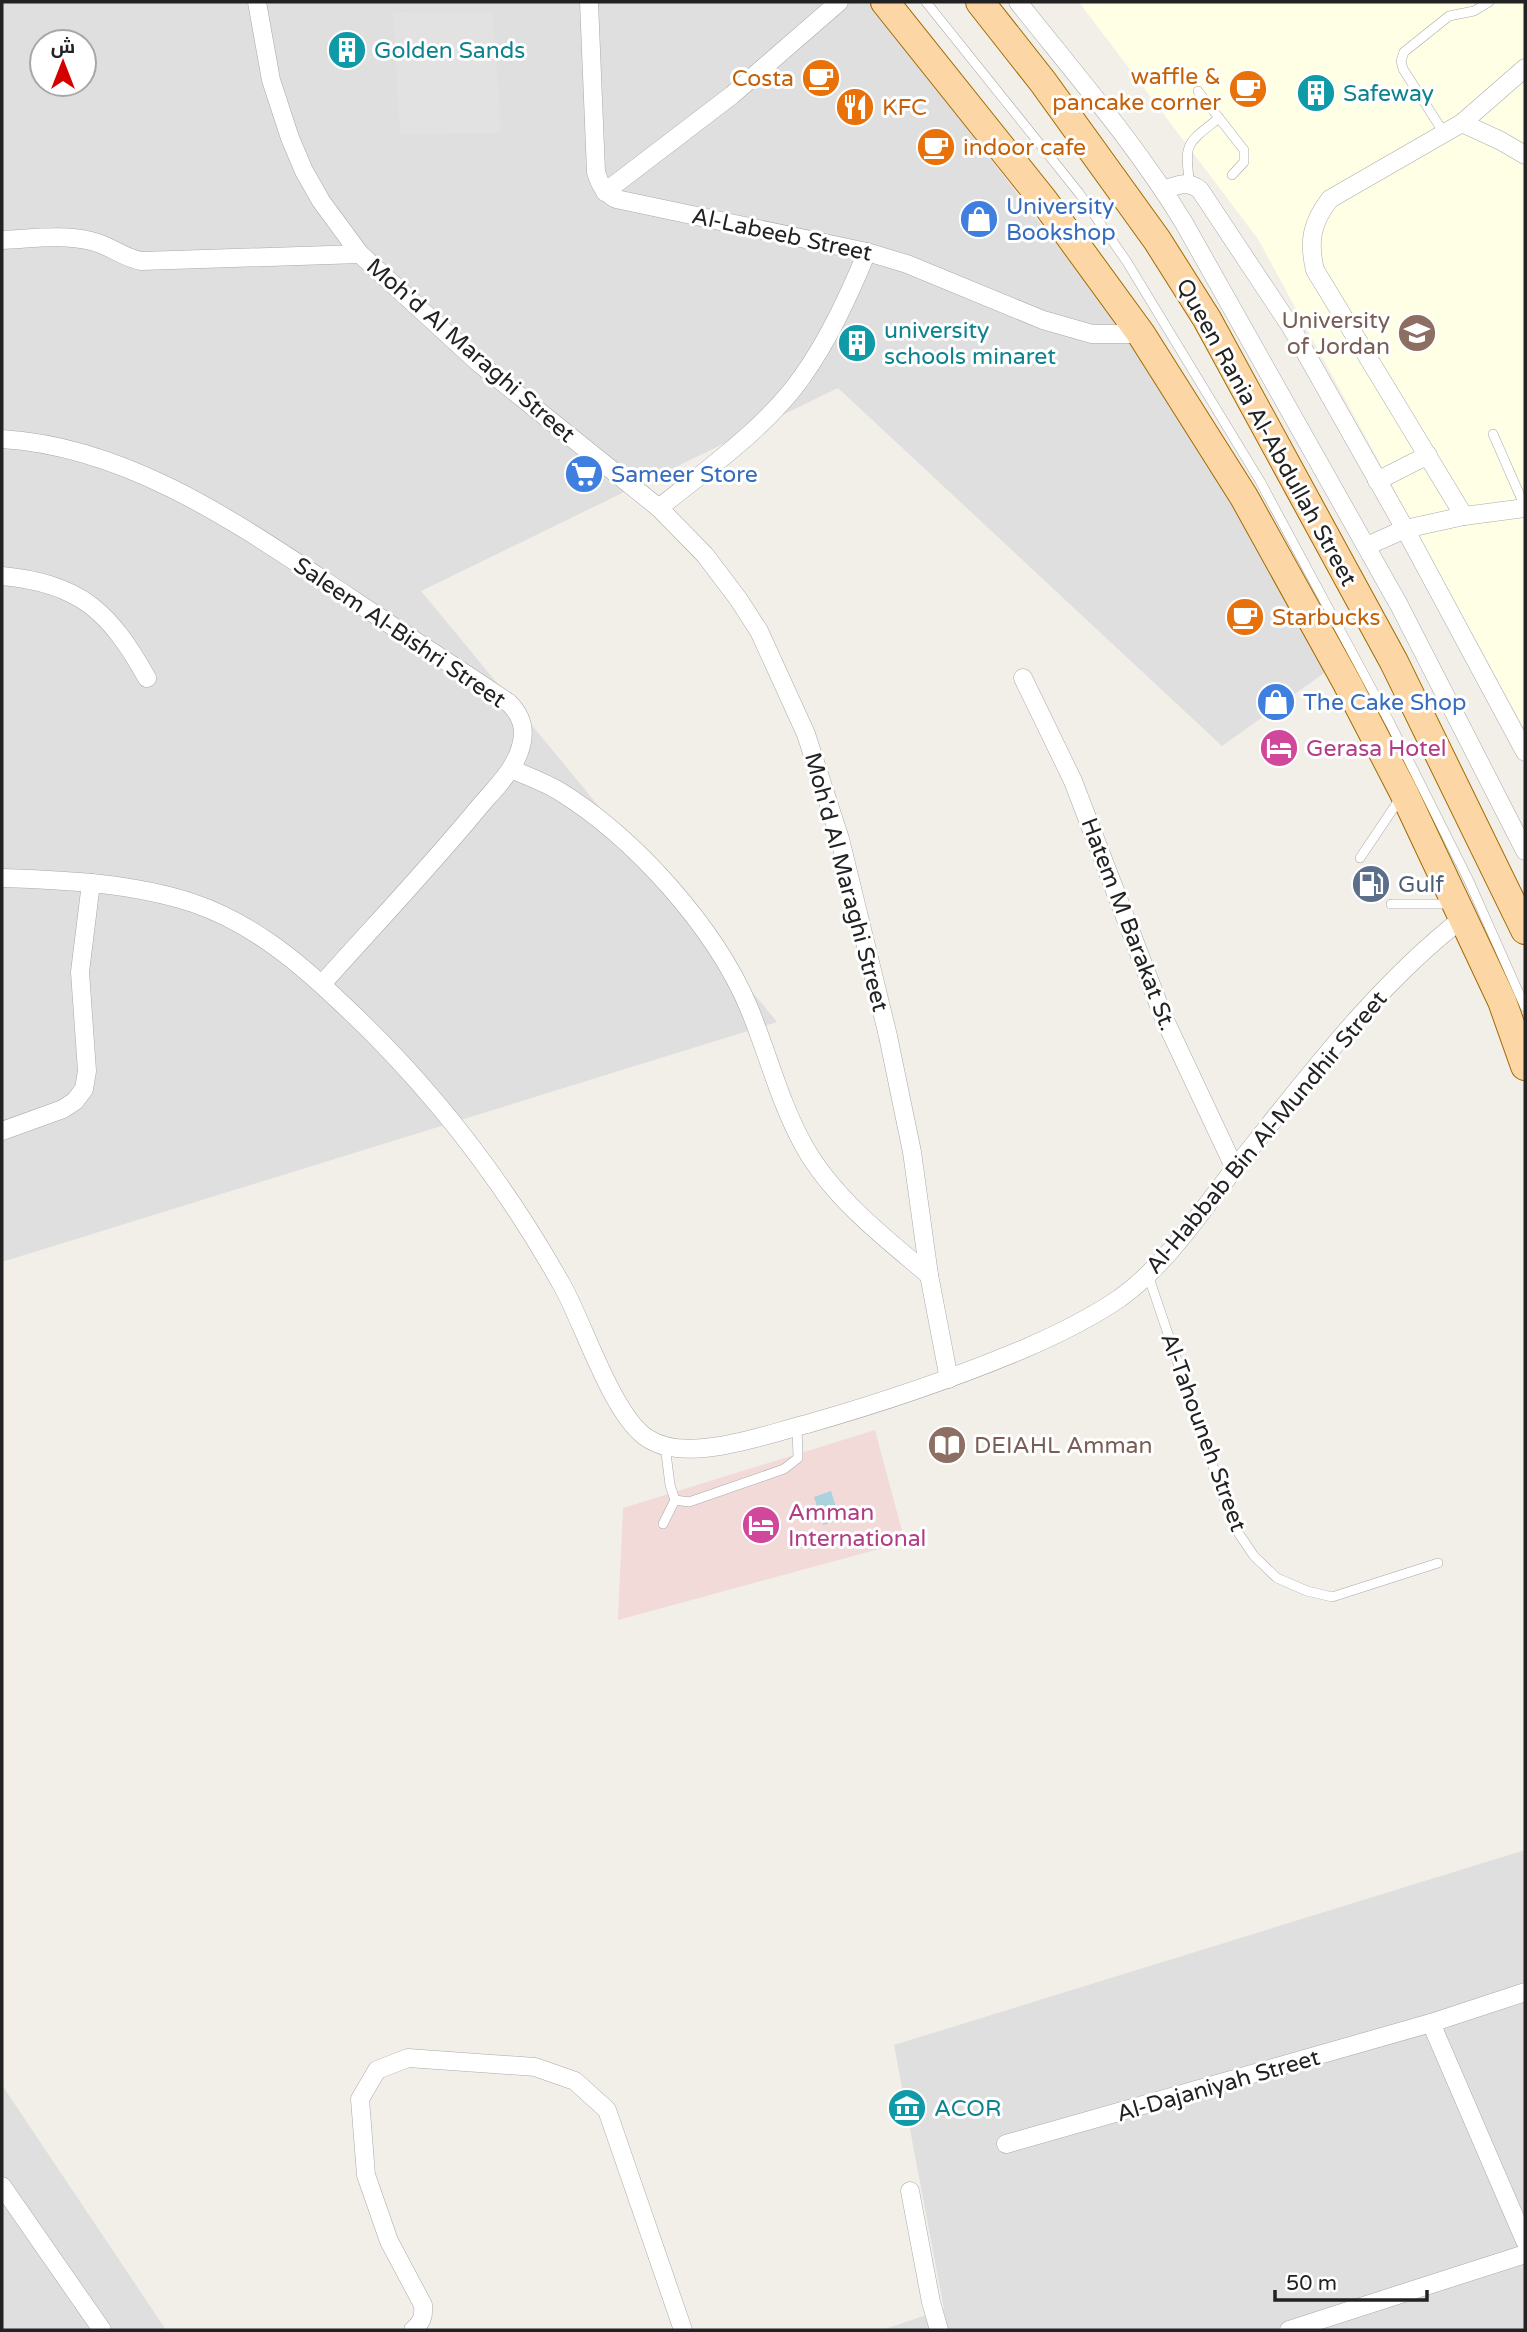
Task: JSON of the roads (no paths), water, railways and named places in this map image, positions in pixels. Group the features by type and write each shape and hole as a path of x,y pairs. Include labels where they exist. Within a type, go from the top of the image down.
{"main road":[{"path":"885,2 1044,201 1141,334 1244,497 1348,683 1404,793 1502,1000 1525,1066"},
{"name":"Queen Rania Al-Abdullah Street","path":"980,2 1149,229 1207,319 1394,662 1525,930"}],"street":[{"name":"Moh'd Al Maraghi Street","path":"257,2 271,80 295,149 321,201 360,254 480,364 659,508 705,555 759,631 806,734 840,839 888,1036 912,1152 929,1275 949,1379"},
{"path":"589,2 596,172 599,184 606,192 732,94 839,2"},
{"path":"1018,2 1164,190 1367,546 1525,851"},
{"path":"1464,516 1315,270 1311,251 1312,232 1319,214 1331,200 1462,123 1525,68"},
{"path":"1462,123 1525,155"},
{"path":"1164,190 1190,184 1200,190 1291,327 1405,529 1525,752"},
{"name":"Al-Labeeb Street","path":"606,192 616,199 633,203 867,252 907,264 1055,324 1092,334 1141,334"},
{"path":"2,240 83,239 106,246 125,257 142,261 360,254"},
{"path":"659,508 731,450 782,402 802,377 846,300 867,252"},
{"name":"Saleem Al-Bishri Street","path":"2,439 24,440 73,450 116,464 175,490 295,561 509,703 522,720 521,747 511,769 445,848 322,984"},
{"path":"1377,481 1428,455"},
{"path":"1367,546 1405,529 1464,516 1525,507"},
{"path":"2,576 40,582 69,591 85,600 114,627 130,647 147,678"},
{"name":"Hatem M Barakat St.","path":"1023,678 1073,781 1163,1016 1235,1169"},
{"path":"511,769 558,791 602,821 669,886 700,927 736,983 749,1008 780,1094 805,1147 845,1199 884,1238 929,1275"},
{"name":"Al-Habbab Bin Al-Mundhir Street","path":"2,878 91,883 147,891 193,903 226,917 275,946 322,984 414,1076 456,1128 523,1221 564,1290 617,1402 635,1429 650,1441 676,1448 711,1447 756,1438 949,1379 1030,1347 1088,1318 1120,1297 1148,1275 1342,1037 1459,911"},
{"path":"2,1131 63,1109 85,1089 80,972 91,883"},
{"name":"Al-Dajaniyah Street","path":"1006,2144 1431,2023 1525,1992"},
{"path":"1431,2023 1525,2241"},
{"path":"413,2330 421,2323 424,2305 389,2241 366,2175 360,2099 377,2070 408,2058 535,2067 575,2081 607,2110 683,2330"},
{"path":"2,2186 102,2330"},
{"path":"910,2191 931,2302 939,2330"},
{"path":"1289,2330 1525,2254"}],"lane":[{"path":"926,2 1079,193 1127,262 1253,470 1390,723 1469,881 1525,1007"},
{"path":"1444,133 1403,69 1401,61 1404,52 1449,16 1474,11 1489,2"},
{"path":"1198,92 1245,154 1244,162 1232,175"},
{"path":"1190,184 1187,148 1219,118"},
{"path":"1493,434 1525,507"},
{"path":"1360,858 1404,793"},
{"path":"1391,904 1459,911"},
{"name":"Al-Tahouneh Street","path":"1148,1275 1233,1525 1254,1556 1277,1578 1307,1591 1332,1597 1438,1563"},
{"path":"675,1500 689,1502 784,1469 798,1458 797,1426"},
{"path":"663,1524 675,1500 670,1485 665,1445"}],"water":[{"path":"831,1491 840,1520 823,1525 814,1497"}],"place":[{"name":"Golden Sands","path":"347,50"},
{"name":"Costa","path":"821,78"},
{"name":"waffle & pancake corner","path":"1248,89"},
{"name":"Safeway","path":"1316,93"},
{"name":"KFC","path":"855,107"},
{"name":"indoor cafe","path":"936,147"},
{"name":"University Bookshop","path":"979,219"},
{"name":"University of Jordan","path":"1417,333"},
{"name":"university schools minaret","path":"857,343"},
{"name":"Sameer Store","path":"584,474"},
{"name":"Starbucks","path":"1245,617"},
{"name":"The Cake Shop","path":"1276,702"},
{"name":"Gerasa Hotel","path":"1279,748"},
{"name":"Gulf","path":"1371,884"},
{"name":"DEIAHL Amman","path":"947,1445"},
{"name":"Amman International","path":"761,1525"},
{"name":"ACOR","path":"907,2108"}]}
